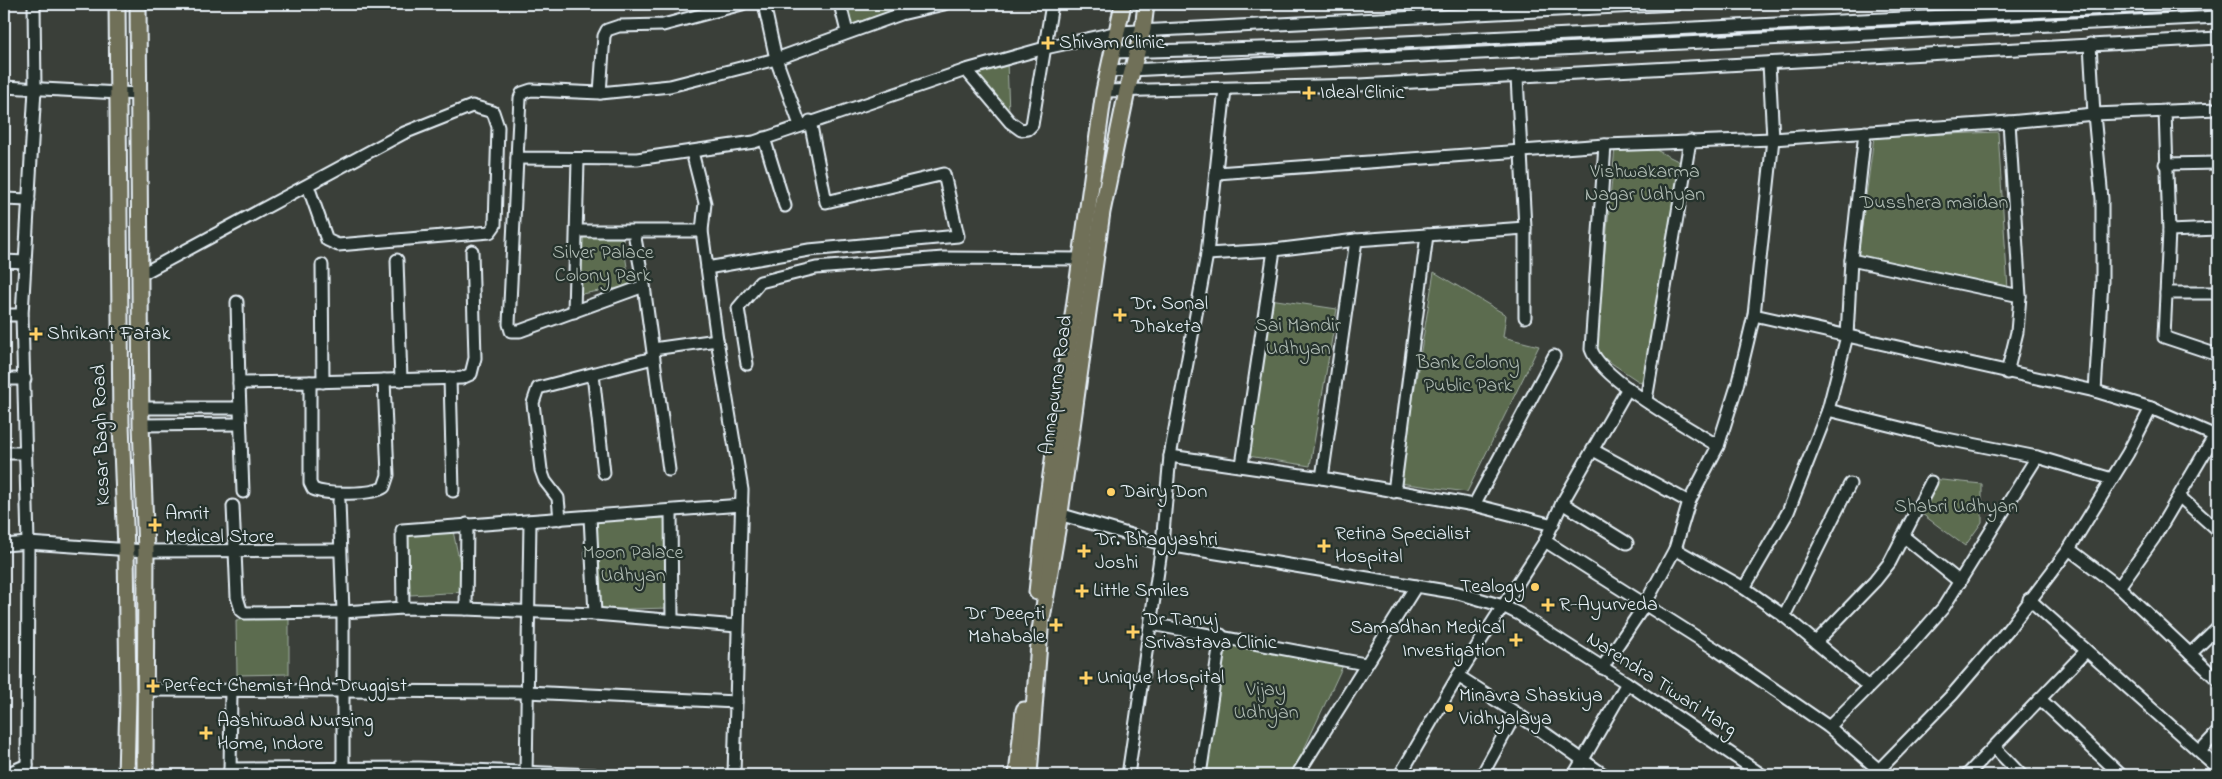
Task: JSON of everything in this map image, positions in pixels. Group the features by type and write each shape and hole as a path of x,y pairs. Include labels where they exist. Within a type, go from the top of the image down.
{"main road":[{"name":"Kesar Bagh Road","path":"117,4 121,424 126,549 128,698 126,775"},
{"name":"Kesar Bagh Road","path":"138,4 141,425 146,551 145,775"},
{"name":"Annapurna Road","path":"1029,775 1040,630 1081,259 1104,91 1124,4"},
{"name":"Annapurna Road","path":"1017,775 1053,512 1102,212 1126,91 1143,29 1146,4"}],"street":[{"path":"4,775 27,770 28,543 22,315 35,88 34,4"},
{"path":"600,93 604,36 607,30 619,26 663,25 742,4"},
{"path":"707,268 809,250 958,236 944,174 826,202 805,123 776,59 764,4"},
{"path":"840,4 847,32"},
{"path":"644,286 520,331 513,332 510,329 520,98 522,93 544,88 600,93 670,86 776,59 847,32 899,9 944,4"},
{"path":"966,70 1010,122 1021,130 1028,129 1032,125 1052,4"},
{"path":"517,158 637,159 754,142 805,123 966,70 1045,48 1119,32 1143,29 1587,6 1677,4"},
{"path":"1114,52 1299,46 2194,4"},
{"path":"1896,17 1897,33"},
{"path":"1110,71 2218,17"},
{"path":"1104,91 1517,77 2218,38"},
{"path":"2090,44 2102,200 2102,282 2095,391"},
{"path":"1602,668 1644,606 1675,549 1689,502 1718,446 1737,386 1754,315 1773,139 1769,63"},
{"path":"1517,77 1525,228 1525,317"},
{"path":"4,87 140,94"},
{"path":"1128,775 1162,544 1170,456 1208,254 1225,88"},
{"path":"140,275 404,133 472,106 488,109 496,115 498,127 495,224 490,232 338,244 327,240 308,186"},
{"path":"1217,173 1605,145 1773,139 2094,114 2218,109"},
{"path":"2165,111 2165,164 2169,231 2164,337 2218,355"},
{"path":"2007,373 2017,332 2020,296 2009,122"},
{"path":"1744,588 1788,512 1828,410 1847,336 1851,260 1865,132"},
{"path":"764,138 784,206"},
{"path":"1646,400 1690,141"},
{"path":"1605,145 1592,349 1594,358 1628,388 1718,446"},
{"path":"692,152 705,203 702,231 717,340 739,462 742,505 734,775"},
{"path":"574,312 578,160"},
{"path":"2165,164 2218,163"},
{"path":"4,199 29,200"},
{"path":"1208,254 1274,250 1356,240 1525,228"},
{"path":"2169,231 2218,229"},
{"path":"577,231 634,233 702,231"},
{"path":"634,233 644,286 669,470"},
{"path":"1394,492 1427,235"},
{"path":"1322,478 1356,240"},
{"path":"1242,465 1274,250"},
{"path":"239,383 462,378 471,374 474,368 472,252"},
{"path":"140,257 165,262"},
{"path":"748,364 738,308 760,282 816,268 943,258 1081,259"},
{"path":"398,260 401,380"},
{"path":"1851,260 2020,296"},
{"path":"4,261 25,262"},
{"path":"322,265 323,382"},
{"path":"2166,293 2218,293"},
{"path":"237,302 243,492"},
{"path":"4,315 22,315"},
{"path":"1754,315 2007,373 2095,391 2151,408 2217,436 2180,497 2120,587"},
{"path":"560,520 558,498 545,481 541,470 533,403 534,395 538,388 593,374 653,354 717,340"},
{"path":"1474,505 1554,356"},
{"path":"593,374 604,473"},
{"path":"450,378 453,491"},
{"path":"4,379 25,379"},
{"path":"310,382 311,486 316,491 346,492 380,490 386,482 384,380"},
{"path":"1400,775 1458,676 1545,541 1562,503 1628,388"},
{"path":"141,408 239,408"},
{"path":"1545,541 1644,606 1717,650 1829,727 1876,773 1952,694 2006,631 2069,548 2112,479 2151,408"},
{"path":"1828,410 1937,437 2037,457 2112,479"},
{"path":"141,425 240,424"},
{"path":"1593,450 1689,502"},
{"path":"4,453 26,453"},
{"path":"1170,456 1242,465 1474,505 1553,525"},
{"path":"1829,727 1906,650 1943,608 2037,457"},
{"path":"1816,642 1875,581 1890,562 1931,482"},
{"path":"1784,616 1850,484"},
{"path":"2180,497 2218,531"},
{"path":"339,501 343,612 342,772"},
{"path":"1562,503 1627,543"},
{"path":"403,608 402,530 467,524 560,520 742,505"},
{"path":"233,506 238,604 245,614 343,612 403,608 466,609 530,613 595,614 737,626"},
{"path":"671,511 672,620"},
{"name":"Narendra Tiwari Marg","path":"1053,512 1162,544 1458,593 1503,606 1627,683 1749,771 1762,775"},
{"path":"590,517 595,614"},
{"path":"526,773 530,522"},
{"path":"466,609 467,524"},
{"path":"1903,536 1960,582"},
{"path":"4,545 28,543 146,551 340,550"},
{"path":"2069,548 2120,587 2218,680"},
{"path":"1675,549 1744,588 1784,616 1868,686"},
{"path":"1297,775 1365,664 1416,586"},
{"path":"2029,600 2218,768"},
{"path":"1151,624 1221,635 1365,664"},
{"path":"2190,654 2218,627"},
{"path":"1200,775 1221,635"},
{"path":"1967,775 2086,650"},
{"path":"1458,676 1516,713 1582,762 1604,775"},
{"path":"1574,775 1627,683"},
{"path":"231,689 230,772 419,772 595,775"},
{"path":"145,690 527,692 736,702"},
{"path":"2040,699 2121,775"},
{"path":"1482,775 1516,713"},
{"path":"2200,751 2218,732"},
{"path":"1994,747 2021,775"}],"green space":[{"path":"844,4 899,4 900,8 849,25"},
{"path":"1007,61 1009,113 974,74"},
{"name":"Dusshera maidan","path":"1998,132 2008,290 1858,256 1874,137"},
{"name":"Vishwakarma Nagar Udhyan","path":"1615,148 1652,148 1682,163 1644,385 1595,352"},
{"name":"Silver Palace Colony Park","path":"622,235 630,286 575,295 582,236"},
{"name":"Bank Colony Public Park","path":"1434,272 1506,315 1503,337 1539,346 1467,492 1399,483"},
{"name":"Sai Mandir Udhyan","path":"1270,299 1337,309 1310,466 1248,456"},
{"name":"Shabri Udhyan","path":"1932,479 1982,484 1982,522 1965,546 1918,511"},
{"name":"Moon Palace Udhyan","path":"669,518 668,608 598,610 597,521"},
{"path":"453,531 466,592 410,595 408,534"},
{"path":"289,617 289,674 237,675 236,620"},
{"name":"Vijay Udhyan","path":"1221,635 1345,661 1292,775 1199,775"}],"place":[{"name":"Shivam Clinic","path":"1048,43"},
{"name":"Ideal Clinic","path":"1309,93"},
{"name":"Dr. Sonal Dhaketa","path":"1120,315"},
{"name":"Shrikant Fatak","path":"36,334"},
{"name":"Dairy Don","path":"1111,492"},
{"name":"Amrit Medical Store","path":"155,525"},
{"name":"Retina Specialist Hospital","path":"1324,546"},
{"name":"Dr. Bhagyashri Joshi","path":"1084,551"},
{"name":"Tealogy","path":"1535,587"},
{"name":"Little Smiles","path":"1082,591"},
{"name":"R-Ayurveda","path":"1548,605"},
{"name":"Dr Deepti Mahabale","path":"1056,625"},
{"name":"Dr Tanuj Srivastava Clinic","path":"1133,632"},
{"name":"Samadhan Medical Investigation","path":"1516,640"},
{"name":"Unique Hospital","path":"1086,678"},
{"name":"Perfect Chemist And Druggist","path":"153,686"},
{"name":"Minavra Shaskiya Vidhyalaya","path":"1449,708"},
{"name":"Aashirwad Nursing Home, Indore","path":"206,733"}]}
